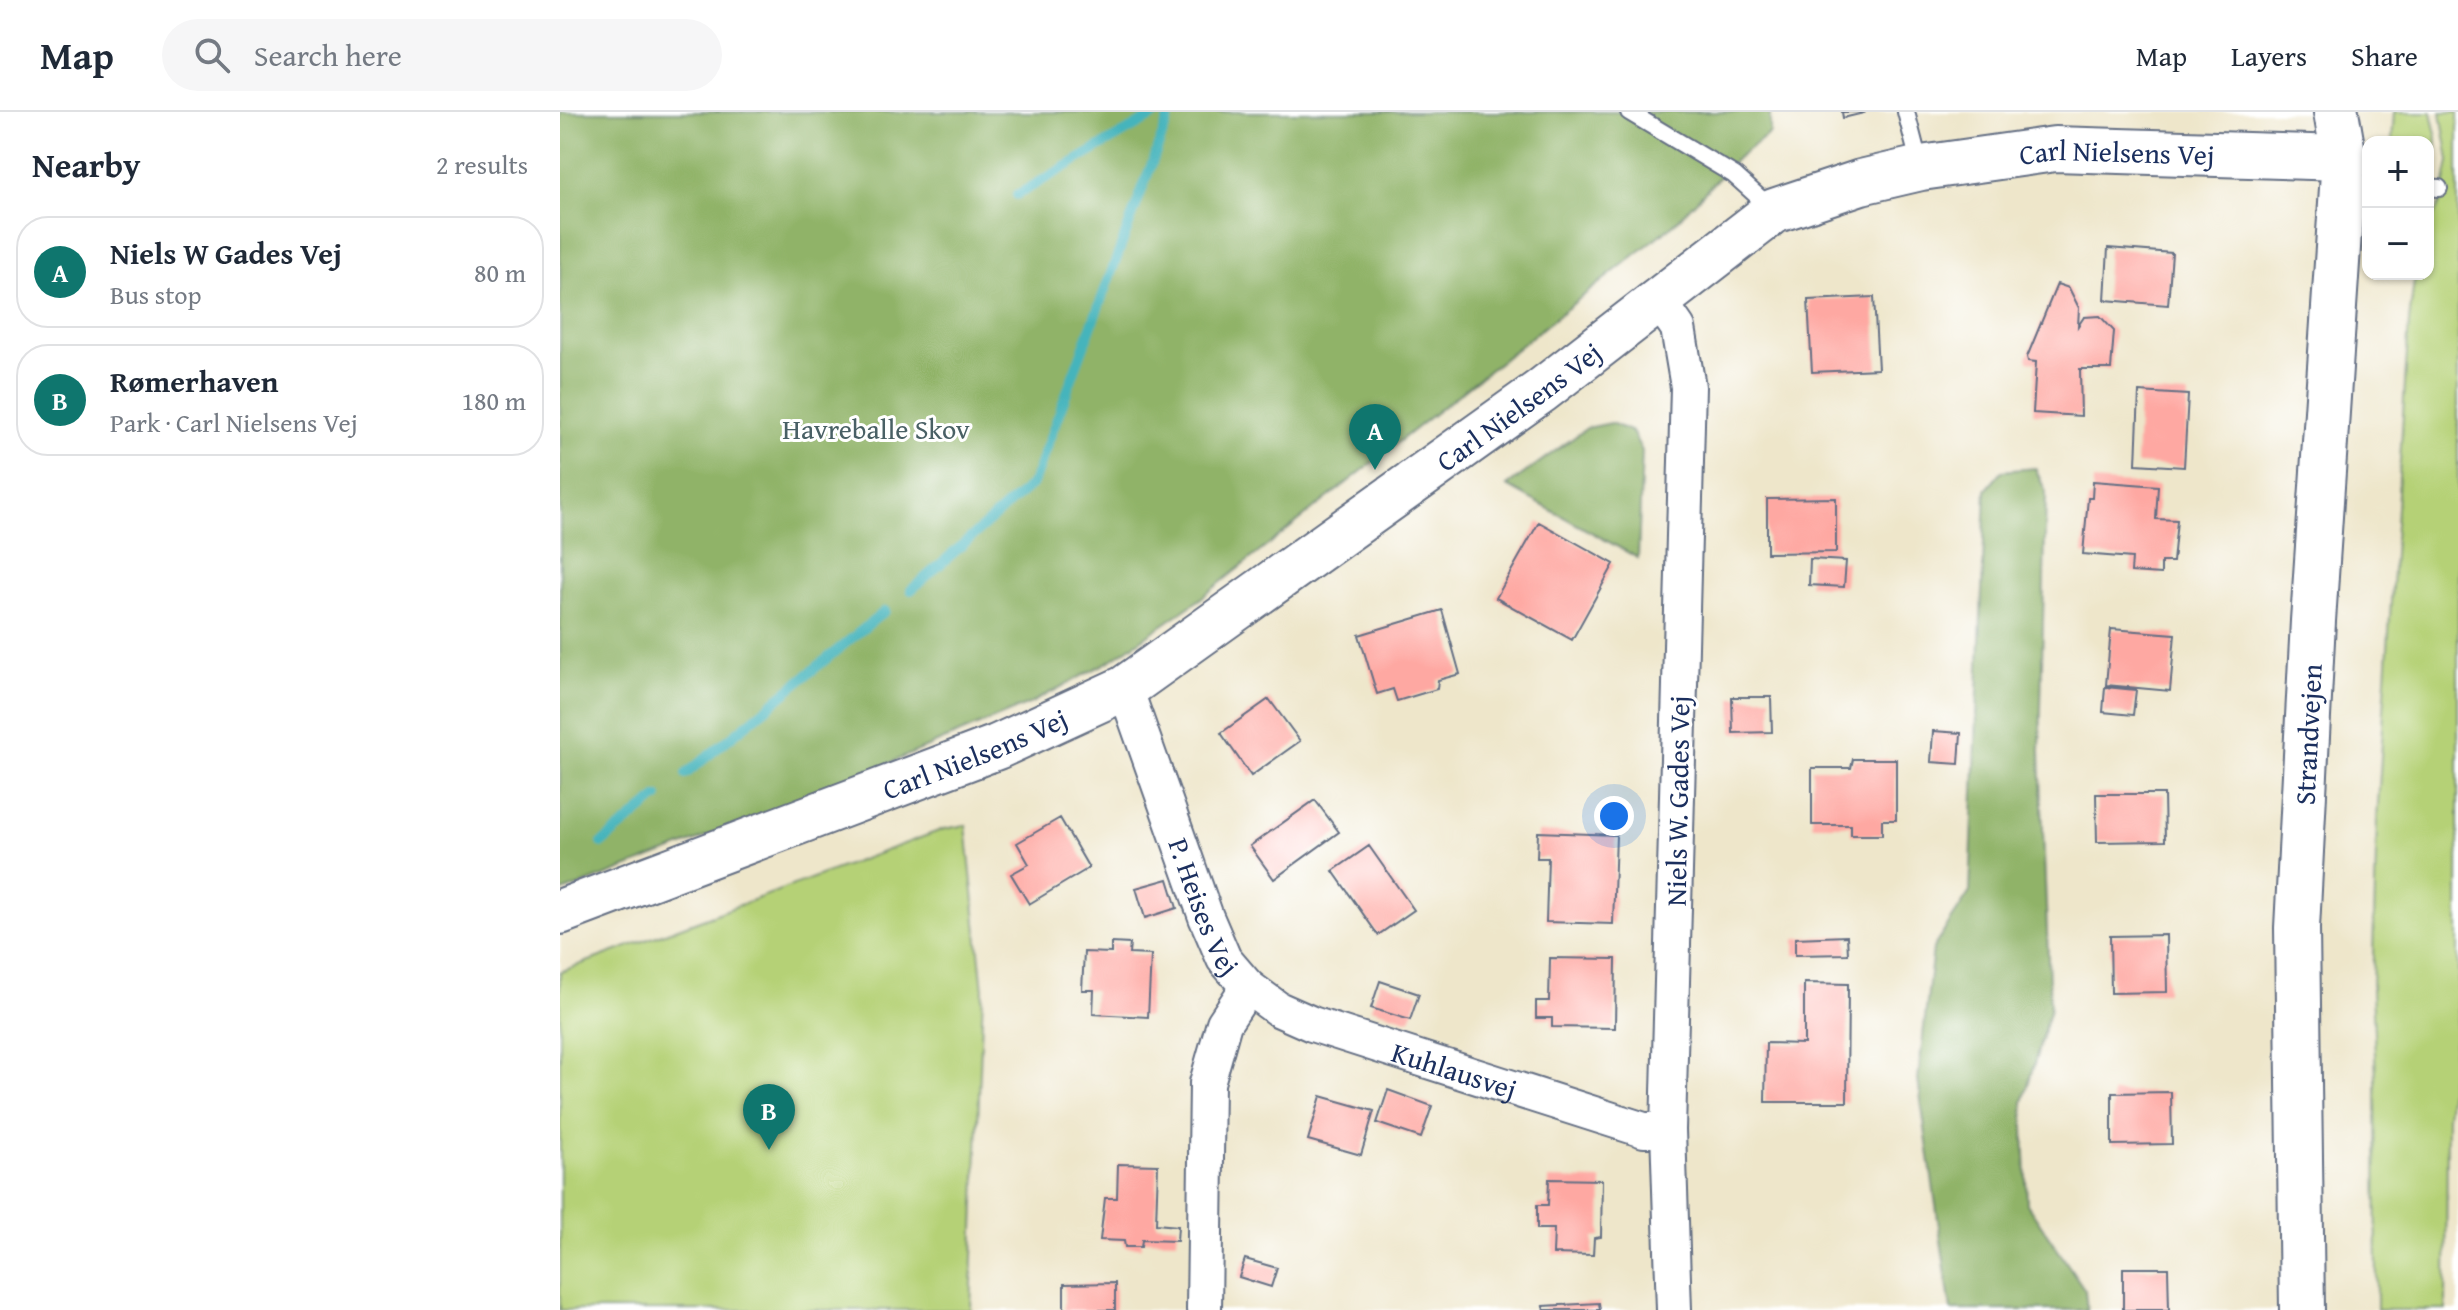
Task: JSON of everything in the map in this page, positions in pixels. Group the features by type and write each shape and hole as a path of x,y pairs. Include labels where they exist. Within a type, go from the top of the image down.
{"street":[{"name":"Strandvejen","path":"2336,112 2352,166"},
{"name":"Strandvejen","path":"2302,1310 2297,928 2311,652 2352,166 2360,112"},
{"name":"Carl Nielsens Vej","path":"560,912 997,747 1125,688 1436,468 1774,211 1861,182 1921,168 2055,149 2352,166"},
{"name":"Niels W. Gades Vej","path":"1658,299 1678,328 1688,387 1668,1130 1674,1310"},
{"name":"P. Heises Vej","path":"1125,688 1206,917 1224,959 1248,987 1224,1023 1207,1083 1204,1310"},
{"name":"Kuhlausvej","path":"1248,987 1278,1009 1312,1024 1644,1130 1668,1130"}],"lane":[{"path":"1629,112 1734,175 1774,211"},
{"path":"1906,112 1921,168"}],"green space":[{"name":"Havreballe Skov","path":"560,112 1770,112 1770,133 1737,158 1674,224 1196,602 1110,661 1031,703 800,801 560,893"},
{"path":"2394,112 2431,112 2437,139 2435,176 2434,136 2392,136"},
{"path":"2441,112 2458,112 2458,1010 2447,1117 2446,1310 2377,1310 2376,1077 2372,990 2377,819 2409,321 2414,280 2434,280 2434,215 2442,199 2449,161"},
{"path":"1611,423 1632,432 1642,451 1638,558 1507,486 1587,428"},
{"path":"2035,468 2046,492 2040,752 2050,1009 2023,1102 2027,1204 2085,1290 2087,1310 1951,1310 1918,1080 1933,948 1970,892 1986,490 2002,471"},
{"path":"966,825 983,990 971,1310 560,1310 560,972 944,829"}],"building":[{"path":"1842,112 1863,112 1864,113 1843,118"},
{"path":"2108,248 2172,253 2168,305 2105,300"},
{"path":"2057,284 2069,288 2079,308 2078,326 2084,317 2100,316 2114,331 2111,369 2080,369 2081,416 2033,413 2036,362 2028,361 2027,357"},
{"path":"1874,297 1878,369 1812,372 1808,300"},
{"path":"2139,392 2188,395 2184,467 2136,464"},
{"path":"2093,481 2158,486 2156,519 2177,520 2173,562 2161,562 2161,574 2131,572 2132,558 2083,554 2088,498 2092,498"},
{"path":"1836,498 1836,552 1767,553 1767,499"},
{"path":"1539,522 1614,564 1572,640 1496,598"},
{"path":"1810,559 1846,561 1844,587 1809,585"},
{"path":"1442,610 1460,674 1438,680 1437,689 1397,701 1393,689 1377,694 1359,635"},
{"path":"2111,629 2175,634 2170,691 2106,685"},
{"path":"2105,687 2136,690 2133,715 2103,712"},
{"path":"1732,697 1771,697 1772,732 1733,733"},
{"path":"1269,699 1300,741 1251,776 1221,733"},
{"path":"1933,731 1961,733 1959,764 1931,762"},
{"path":"1853,759 1896,759 1896,820 1882,820 1882,835 1851,835 1851,825 1812,825 1812,768 1851,768"},
{"path":"2096,794 2164,794 2165,841 2097,842"},
{"path":"1315,800 1339,832 1274,879 1250,846"},
{"path":"1060,818 1089,868 1029,904 1011,874 1029,864 1017,843"},
{"path":"1538,832 1616,835 1613,924 1546,922 1548,858 1537,858"},
{"path":"1369,846 1414,910 1378,935 1333,871"},
{"path":"1168,879 1177,908 1145,918 1136,888"},
{"path":"2166,935 2167,992 2111,993 2110,936"},
{"path":"1847,936 1848,954 1795,955 1795,938"},
{"path":"1111,943 1130,944 1129,954 1151,955 1148,1017 1093,1014 1094,990 1082,990 1084,952 1111,953"},
{"path":"1550,958 1616,959 1615,1028 1552,1027 1552,1018 1536,1018 1536,1001 1549,1001"},
{"path":"1380,981 1419,994 1410,1020 1371,1008"},
{"path":"1804,983 1848,984 1847,1102 1765,1102 1766,1043 1804,1044"},
{"path":"1388,1090 1432,1106 1421,1138 1377,1123"},
{"path":"2171,1092 2172,1144 2112,1145 2112,1093"},
{"path":"1321,1096 1374,1111 1361,1155 1308,1140"},
{"path":"1118,1164 1158,1165 1156,1224 1178,1226 1177,1241 1142,1240 1141,1247 1125,1247 1124,1241 1100,1240 1105,1198 1117,1198"},
{"path":"1549,1179 1602,1180 1601,1237 1594,1238 1593,1255 1553,1254 1554,1229 1537,1229 1537,1205 1548,1205"},
{"path":"1245,1259 1277,1268 1271,1287 1239,1277"},
{"path":"2123,1268 2168,1268 2169,1310 2123,1310"},
{"path":"1115,1283 1115,1310 1064,1310 1064,1284"},
{"path":"1599,1303 1600,1310 1544,1310 1543,1306"}],"waterway":[{"path":"1017,195 1160,112"},
{"path":"911,590 1033,483 1171,112"},
{"path":"686,774 885,611"},
{"path":"602,843 658,797"}],"place":[{"name":"Niels W Gades Vej","path":"1375,470"},
{"name":"Rømerhaven","path":"769,1150"}]}
